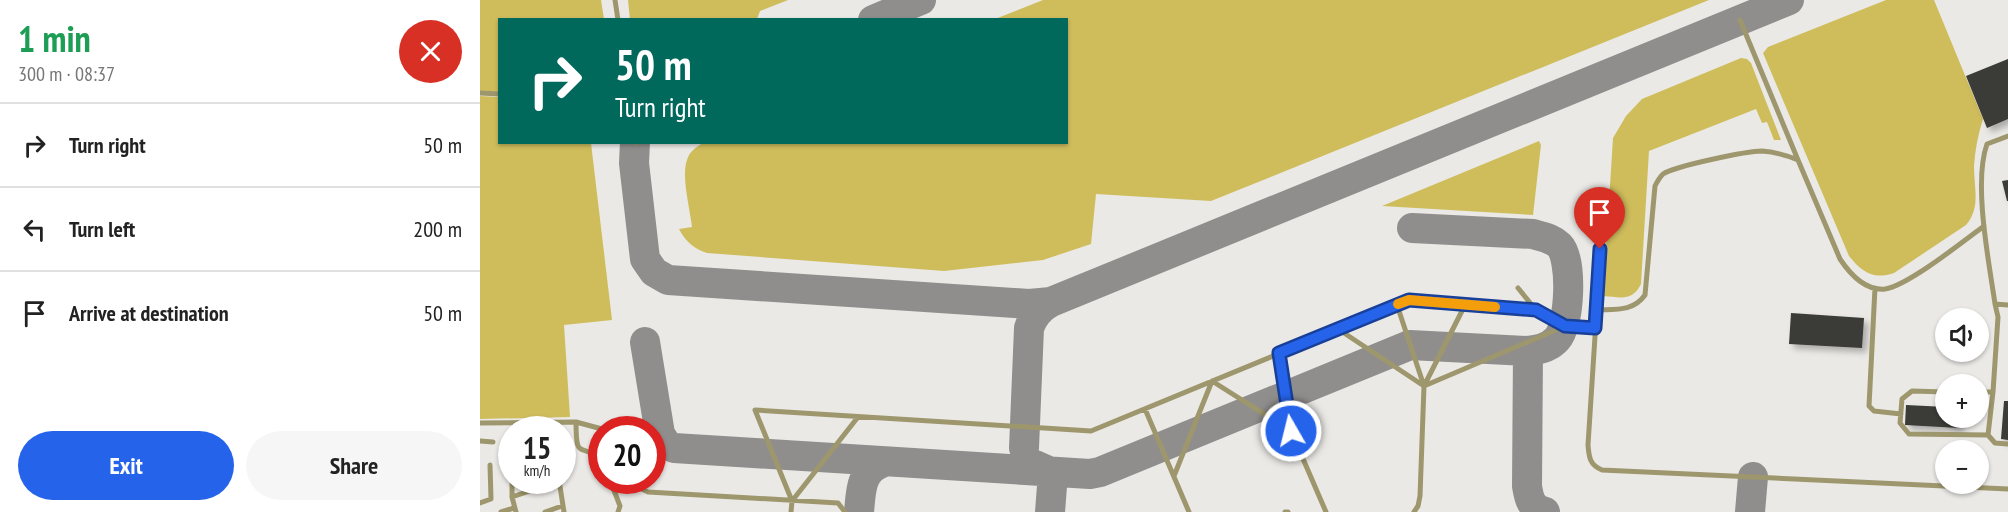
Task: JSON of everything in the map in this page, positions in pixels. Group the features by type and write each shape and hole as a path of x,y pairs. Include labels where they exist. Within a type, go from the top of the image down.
{"lane":[{"path":"615,0 618,18"},
{"path":"1740,20 1840,259 1850,273 1875,288 1885,289 1901,284 1984,226"},
{"path":"480,93 498,94"},
{"path":"2008,136 1988,144 1983,155 1984,226 1998,317 1988,435 1995,443 2008,444"},
{"path":"1596,310 1629,309 1641,302 1645,295 1655,186 1662,175 1738,154 1760,151 1779,153 1798,160"},
{"path":"1602,228 1588,456 1596,467 1602,470 2008,489"},
{"path":"1518,288 1536,310 1565,326 1595,328"},
{"path":"1875,288 1869,406 1874,411 1901,414"},
{"path":"791,512 792,501 755,410 1083,432 1098,429 1409,300 1536,310"},
{"path":"1995,304 2008,304"},
{"path":"1397,305 1424,386 1420,496 1414,512"},
{"path":"1424,386 1465,305"},
{"path":"1424,386 1565,326"},
{"path":"1338,329 1424,386"},
{"path":"1279,353 1291,431 1326,512"},
{"path":"1212,381 1291,431"},
{"path":"1174,476 1212,381"},
{"path":"1935,392 1912,392 1902,399 1900,423 1909,434 1988,435"},
{"path":"1145,409 1189,512"},
{"path":"792,501 858,417"},
{"path":"588,425 576,422 577,446 580,450 588,452"},
{"path":"480,423 498,423"},
{"path":"480,441 493,442"},
{"path":"480,503 491,499 490,465"},
{"path":"666,493 838,503 845,512"},
{"path":"501,512 515,510 512,497 521,494"},
{"path":"547,512 563,509 561,494"},
{"path":"615,494 620,506 618,512"}],"shaded area":[{"path":"480,0 601,0 604,18 498,18 498,92 480,91"},
{"path":"628,0 788,0 760,11 757,18 630,18"},
{"path":"1043,0 1709,0 1211,201 1096,194 1091,244 1043,260 944,271 707,253 694,247 681,233 679,229 692,227 685,183 685,167 689,155 702,144 1068,144 1068,18 998,18"},
{"path":"1886,0 1934,0 1983,119 1975,154 1976,197 1971,218 1966,225 1894,273 1880,276 1863,270 1849,256 1763,53 1768,47"},
{"path":"1741,58 1751,63 1781,140 1774,140 1767,122 1762,123 1756,109 1649,151 1641,284 1638,290 1630,296 1603,296 1613,138 1626,116 1642,99"},
{"path":"480,96 498,97 498,144 591,144 612,320 564,325 570,416 498,416 498,419 480,419"},
{"path":"1539,141 1541,145 1533,215 1382,206"}],"building":[{"path":"2008,59 2008,119 1987,128 1966,76"},
{"path":"2008,180 2008,201 2007,201 2002,181"},
{"path":"1791,313 1864,318 1862,348 1789,344"},
{"path":"2004,401 2008,401 2008,440 2001,439"},
{"path":"1906,405 1935,406 1935,427 1905,425"}],"taxiway":[{"path":"878,18 921,0"},
{"path":"635,144 634,163 645,259 654,272 668,280 1029,304 1051,302 1789,0"},
{"path":"645,342 660,434 667,445 674,448 1090,474 1100,472 1410,345 1528,351 1544,348 1557,339 1565,320 1568,292 1566,264 1559,245 1533,234 1412,228"},
{"path":"1024,448 1029,328 1037,313 1051,302"},
{"path":"1528,351 1527,486 1532,502 1545,512"},
{"path":"859,512 863,483 869,471 882,463"},
{"path":"1035,465 1053,473 1050,512"},
{"path":"1750,512 1753,477"}],"slow traffic":[{"path":"1398,304 1409,300 1495,307"}],"route":[{"path":"1291,431 1279,353 1409,300 1536,310 1565,326 1595,328 1600,249"}]}
